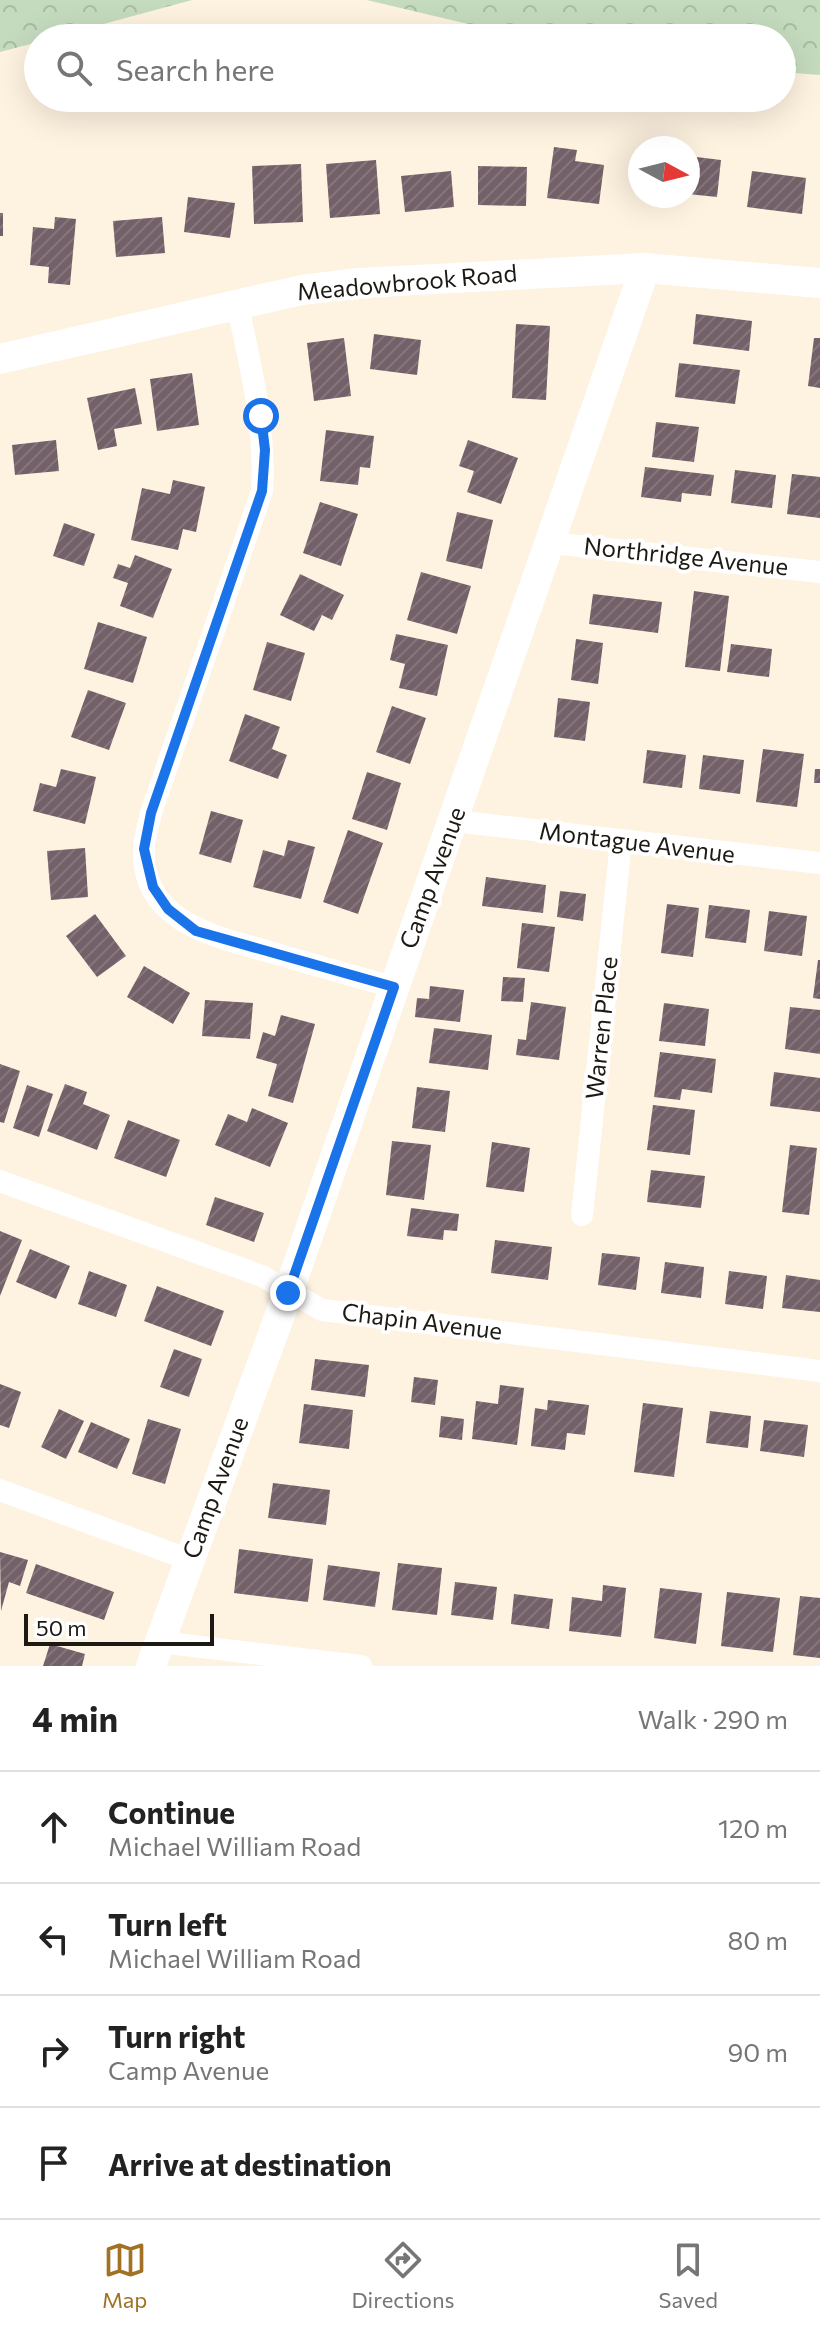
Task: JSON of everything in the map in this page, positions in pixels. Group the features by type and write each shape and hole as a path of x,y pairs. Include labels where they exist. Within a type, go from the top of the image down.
{"street":[{"name":"Meadowbrook Road","path":"0,359 302,290 359,283 645,268 820,283"},
{"name":"Camp Avenue","path":"155,1654 288,1293 552,543 645,268"},
{"path":"238,307 261,416 265,450 262,491 151,813 144,849 146,868 153,887 168,909 196,931 394,987"},
{"name":"Northridge Avenue","path":"552,543 820,572"},
{"name":"Montague Avenue","path":"454,821 820,863"},
{"name":"Warren Place","path":"582,1215 621,842"},
{"name":"Chapin Avenue","path":"0,1181 262,1276 322,1310 820,1371"},
{"path":"0,1490 190,1560"},
{"path":"155,1654 361,1666"}],"green space":[{"path":"0,0 192,0 104,24 24,24 24,46 0,52"},
{"path":"367,0 820,0 820,75 796,73 796,24 468,24"}],"building":[{"path":"554,147 577,150 575,161 604,165 599,204 547,198"},
{"path":"700,157 721,160 717,197 700,195"},
{"path":"376,160 380,214 330,218 326,164"},
{"path":"301,164 303,222 254,224 252,166"},
{"path":"478,166 527,167 526,206 478,205"},
{"path":"451,171 454,207 405,212 401,176"},
{"path":"752,171 806,178 802,214 747,207"},
{"path":"188,197 235,203 230,238 184,232"},
{"path":"0,213 3,213 3,236 0,236"},
{"path":"55,217 76,219 70,285 48,283 49,267 30,265 33,227 54,229"},
{"path":"162,217 165,253 116,257 113,221"},
{"path":"696,314 752,321 749,351 693,344"},
{"path":"516,324 550,326 546,400 512,398"},
{"path":"374,334 421,340 417,375 370,369"},
{"path":"344,338 351,396 314,401 307,343"},
{"path":"814,338 820,338 820,388 808,386"},
{"path":"679,363 740,370 735,404 675,397"},
{"path":"192,373 199,425 157,431 150,379"},
{"path":"135,388 142,424 114,429 117,446 98,450 87,398"},
{"path":"656,422 699,427 694,462 652,457"},
{"path":"326,430 374,436 370,468 360,467 358,485 320,481"},
{"path":"56,440 59,471 15,475 12,445"},
{"path":"468,440 518,458 501,504 467,492 474,471 459,466"},
{"path":"645,467 714,475 711,496 682,493 681,502 641,497"},
{"path":"735,470 776,475 772,508 731,503"},
{"path":"792,474 820,477 820,518 787,514"},
{"path":"173,480 205,487 196,532 183,529 178,550 131,540 142,488 170,494"},
{"path":"320,502 358,514 341,566 303,553"},
{"path":"457,512 493,520 482,569 446,561"},
{"path":"64,523 95,534 84,566 53,556"},
{"path":"135,555 172,569 153,618 120,606 128,583 113,578 118,564 130,568"},
{"path":"421,572 471,586 457,634 407,620"},
{"path":"300,574 344,595 332,620 322,615 314,631 280,615"},
{"path":"694,591 729,596 720,671 685,667"},
{"path":"593,594 662,602 658,633 589,624"},
{"path":"98,622 147,637 133,683 84,669"},
{"path":"396,634 448,645 437,696 399,688 405,664 390,660"},
{"path":"576,639 603,643 598,684 571,680"},
{"path":"267,642 305,653 291,701 253,690"},
{"path":"731,644 772,649 769,677 727,672"},
{"path":"88,690 126,703 109,750 71,737"},
{"path":"558,698 590,702 585,741 554,737"},
{"path":"392,706 426,718 410,764 376,752"},
{"path":"245,714 280,727 272,749 287,755 278,779 229,761"},
{"path":"763,749 804,754 797,807 756,802"},
{"path":"647,750 686,755 682,788 643,783"},
{"path":"703,755 744,760 740,794 699,789"},
{"path":"61,769 96,777 85,824 33,811 40,783 56,787"},
{"path":"815,769 820,769 820,783 814,783"},
{"path":"367,772 401,783 387,830 352,819"},
{"path":"211,811 243,820 231,863 199,854"},
{"path":"348,830 383,843 358,914 323,902"},
{"path":"288,840 315,847 301,899 253,887 263,850 284,856"},
{"path":"85,848 88,897 51,900 47,851"},
{"path":"486,877 546,885 543,913 482,906"},
{"path":"560,891 586,894 583,921 557,917"},
{"path":"667,904 699,908 693,957 661,953"},
{"path":"709,905 750,910 746,943 705,938"},
{"path":"769,911 807,916 802,956 764,951"},
{"path":"95,914 126,956 97,977 66,936"},
{"path":"522,923 555,927 549,972 517,968"},
{"path":"820,960 820,999 813,998"},
{"path":"144,966 190,993 173,1024 127,997"},
{"path":"503,977 525,978 523,1002 501,1001"},
{"path":"430,986 464,990 460,1022 415,1017 417,998 429,999"},
{"path":"205,1000 253,1003 250,1039 202,1036"},
{"path":"531,1002 566,1007 559,1060 516,1055 518,1039 526,1040"},
{"path":"664,1003 709,1009 705,1046 659,1041"},
{"path":"790,1007 820,1010 820,1054 785,1049"},
{"path":"281,1015 315,1024 293,1103 268,1096 277,1064 256,1058 263,1032 275,1036"},
{"path":"434,1028 492,1035 488,1070 429,1063"},
{"path":"660,1052 716,1059 712,1093 682,1089 680,1100 654,1097"},
{"path":"0,1064 20,1071 4,1123 0,1122"},
{"path":"774,1072 820,1078 820,1112 770,1106"},
{"path":"65,1084 87,1092 83,1104 110,1115 97,1150 47,1131"},
{"path":"27,1085 53,1094 39,1137 13,1128"},
{"path":"417,1087 450,1091 445,1132 412,1128"},
{"path":"653,1105 695,1110 690,1155 647,1150"},
{"path":"252,1108 288,1123 270,1167 215,1145 228,1114 247,1122"},
{"path":"128,1120 180,1140 166,1177 114,1158"},
{"path":"392,1141 431,1145 424,1200 386,1195"},
{"path":"492,1142 530,1148 524,1192 486,1187"},
{"path":"790,1145 817,1148 809,1215 782,1212"},
{"path":"651,1170 705,1176 701,1208 647,1202"},
{"path":"215,1197 264,1213 254,1242 206,1225"},
{"path":"411,1208 459,1214 457,1231 444,1230 443,1240 407,1236"},
{"path":"0,1231 22,1240 0,1296"},
{"path":"495,1240 552,1247 548,1280 491,1273"},
{"path":"30,1249 70,1266 56,1299 16,1282"},
{"path":"602,1253 640,1257 636,1290 598,1285"},
{"path":"665,1262 704,1267 701,1298 661,1293"},
{"path":"89,1271 127,1285 116,1317 78,1304"},
{"path":"729,1271 767,1276 763,1309 725,1304"},
{"path":"786,1275 820,1280 820,1312 782,1308"},
{"path":"157,1286 224,1311 211,1346 144,1321"},
{"path":"174,1349 202,1359 189,1397 160,1387"},
{"path":"315,1359 369,1365 365,1397 311,1390"},
{"path":"414,1377 438,1380 435,1405 411,1402"},
{"path":"0,1384 21,1392 9,1428 0,1425"},
{"path":"500,1385 524,1388 517,1445 472,1439 476,1401 498,1404"},
{"path":"548,1400 589,1405 585,1435 567,1433 565,1450 531,1446 535,1408 547,1410"},
{"path":"643,1403 683,1408 674,1477 634,1472"},
{"path":"304,1404 353,1410 349,1449 299,1443"},
{"path":"59,1409 84,1421 66,1459 41,1447"},
{"path":"710,1411 751,1416 748,1448 706,1443"},
{"path":"441,1416 464,1419 462,1440 439,1437"},
{"path":"148,1419 181,1429 165,1484 132,1474"},
{"path":"764,1420 808,1425 804,1457 760,1451"},
{"path":"91,1422 130,1439 117,1469 78,1452"},
{"path":"273,1483 330,1490 326,1525 268,1518"},
{"path":"239,1549 313,1559 308,1602 234,1593"},
{"path":"0,1552 28,1560 20,1586 9,1582 1,1611"},
{"path":"398,1563 442,1568 437,1615 392,1610"},
{"path":"36,1564 114,1592 104,1620 26,1593"},
{"path":"328,1565 380,1572 375,1607 323,1600"},
{"path":"455,1582 497,1587 493,1620 451,1615"},
{"path":"603,1585 626,1588 621,1637 569,1631 572,1597 602,1601"},
{"path":"660,1588 702,1593 696,1644 654,1638"},
{"path":"727,1592 780,1598 773,1652 721,1646"},
{"path":"514,1594 553,1599 549,1629 511,1624"},
{"path":"800,1596 820,1598 820,1658 793,1655"},
{"path":"50,1644 85,1654 82,1666 43,1666"}],"route":[{"path":"261,416 265,450 262,491 151,813 144,849 146,868 153,887 168,909 196,931 394,987 288,1293"}]}
